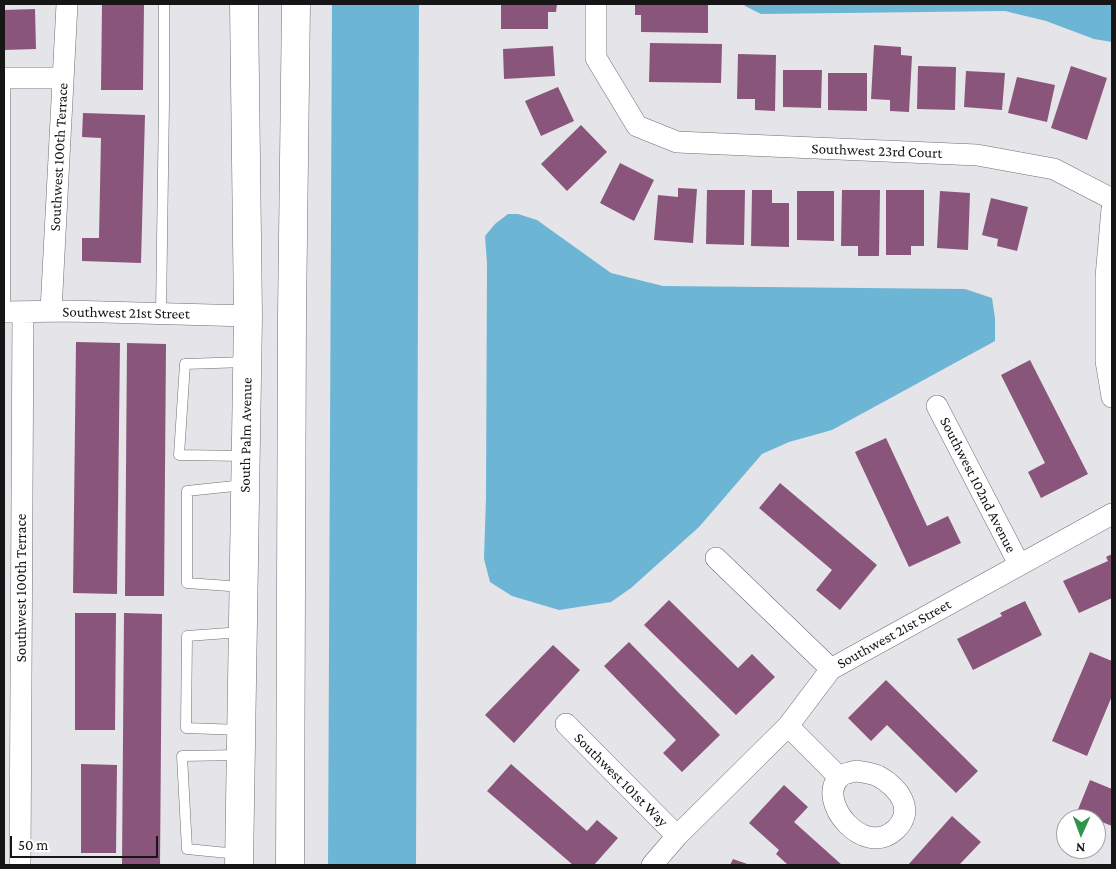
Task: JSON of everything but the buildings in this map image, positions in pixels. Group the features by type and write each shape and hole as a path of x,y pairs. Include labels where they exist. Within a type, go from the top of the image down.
{"main road":[{"name":"South Palm Avenue","path":"239,860 248,362 244,4"},
{"path":"290,865 292,315 296,4"}],"street":[{"name":"Southwest 100th Terrace","path":"51,311 66,4"},
{"name":"Southwest 23rd Court","path":"596,4 596,58 637,126 677,142 977,155 1054,169 1112,199"},
{"path":"5,78 63,78"},
{"path":"1112,209 1106,277 1106,361 1112,396"},
{"name":"Southwest 21st Street","path":"10,312 51,311 248,316"},
{"name":"Southwest 100th Terrace","path":"10,312 20,865"},
{"name":"Southwest 102nd Avenue","path":"937,406 1019,564"},
{"name":"Southwest 21st Street","path":"652,865 677,836 788,726 831,669 1112,514"},
{"path":"716,558 831,669"},
{"name":"Southwest 101st Way","path":"566,724 677,836"},
{"path":"788,726 839,777"}],"lane":[{"path":"161,313 164,4"},
{"path":"5,78 10,312"},
{"path":"246,456 179,455 185,364 248,362"},
{"path":"244,587 187,584 187,491 245,485"},
{"path":"241,742 186,728 187,636 243,632"},
{"path":"239,860 187,850 182,756 241,742"}],"water":[{"path":"332,4 419,4 416,865 328,865"},
{"path":"744,4 1112,4 1112,42 1094,39 1046,21 1005,11 761,14"},
{"path":"508,214 518,214 537,220 611,273 663,286 965,289 992,298 995,318 995,341 832,430 789,442 762,454 699,527 631,588 611,602 559,610 512,596 490,582 484,559 487,263 485,236 495,224"}]}
